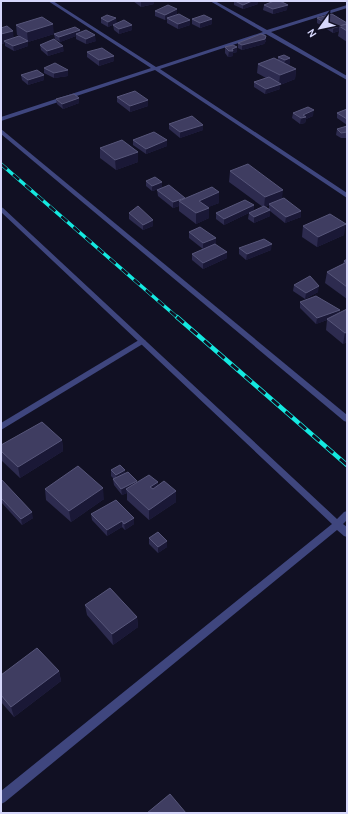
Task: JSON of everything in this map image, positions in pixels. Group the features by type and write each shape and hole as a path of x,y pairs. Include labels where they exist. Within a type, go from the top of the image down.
{"street":[{"path":"50,1 157,69 347,196"},
{"path":"212,1 347,78"},
{"path":"1,119 347,6"},
{"path":"1,131 347,419"},
{"path":"1,209 347,533"},
{"path":"1,427 142,342"},
{"path":"1,798 338,524 347,514"}],"building":[{"path":"235,1 252,1 243,5"},
{"path":"274,1 280,1 288,5 273,9 264,5"},
{"path":"168,5 177,9 165,15 155,11"},
{"path":"179,14 190,20 178,24 167,18"},
{"path":"332,14 347,24 333,28 317,18"},
{"path":"107,15 116,18 108,22 101,18"},
{"path":"204,15 212,19 200,23 192,19"},
{"path":"42,17 53,24 27,32 16,25"},
{"path":"124,20 132,25 119,29 113,25"},
{"path":"347,24 347,31 339,26"},
{"path":"7,26 13,31 1,34 1,28"},
{"path":"75,27 80,30 59,37 54,34"},
{"path":"86,30 95,35 86,39 76,34"},
{"path":"261,34 266,36 265,39 242,45 238,43"},
{"path":"19,36 28,41 13,46 4,41"},
{"path":"54,39 63,46 47,51 40,45"},
{"path":"233,45 237,47 232,49 233,51 229,51 225,47"},
{"path":"102,48 114,56 99,60 87,52"},
{"path":"284,55 290,58 285,60 278,57"},
{"path":"274,58 296,69 280,75 258,64"},
{"path":"55,63 68,70 54,73 44,68"},
{"path":"37,70 44,75 28,80 21,75"},
{"path":"269,77 281,84 266,89 254,82"},
{"path":"135,91 148,100 130,106 117,97"},
{"path":"74,94 79,98 62,104 56,99"},
{"path":"308,107 314,110 303,115 306,117 301,118 293,113"},
{"path":"347,109 347,119 337,113"},
{"path":"192,116 203,125 180,132 169,124"},
{"path":"347,126 347,132 341,133 337,129"},
{"path":"154,132 167,140 146,149 133,140"},
{"path":"122,140 138,152 115,160 100,148"},
{"path":"248,164 283,190 265,197 230,171"},
{"path":"155,177 162,182 152,186 146,181"},
{"path":"169,185 185,198 173,202 157,190"},
{"path":"212,187 219,192 199,201 209,208 196,213 179,201"},
{"path":"284,198 301,211 286,217 269,204"},
{"path":"245,200 254,205 224,219 216,213"},
{"path":"138,206 153,220 143,225 129,213"},
{"path":"264,206 270,210 254,217 249,213"},
{"path":"330,214 346,224 318,237 303,226"},
{"path":"200,227 216,238 203,243 189,232"},
{"path":"264,239 272,244 247,254 239,248"},
{"path":"215,244 227,252 203,263 192,254"},
{"path":"347,262 347,287 327,272"},
{"path":"310,276 319,286 306,293 294,285"},
{"path":"316,296 340,310 317,318 300,302"},
{"path":"347,309 347,332 345,333 327,319"},
{"path":"42,422 62,440 18,467 1,451 1,445"},
{"path":"120,465 125,470 116,475 111,470"},
{"path":"78,466 103,488 69,511 45,489"},
{"path":"128,472 137,481 121,489 113,479"},
{"path":"149,475 158,482 150,487 153,489 164,481 176,491 149,510 126,489"},
{"path":"1,479 32,512 21,519 1,498"},
{"path":"116,500 134,518 124,524 122,521 107,530 91,514"},
{"path":"158,532 167,541 158,547 149,538"},
{"path":"110,588 137,617 112,634 85,605"},
{"path":"37,648 59,671 11,707 1,695 1,675"},
{"path":"170,794 186,813 147,813"}],"railway":[{"path":"1,164 178,318"},
{"path":"177,317 347,465"}]}
